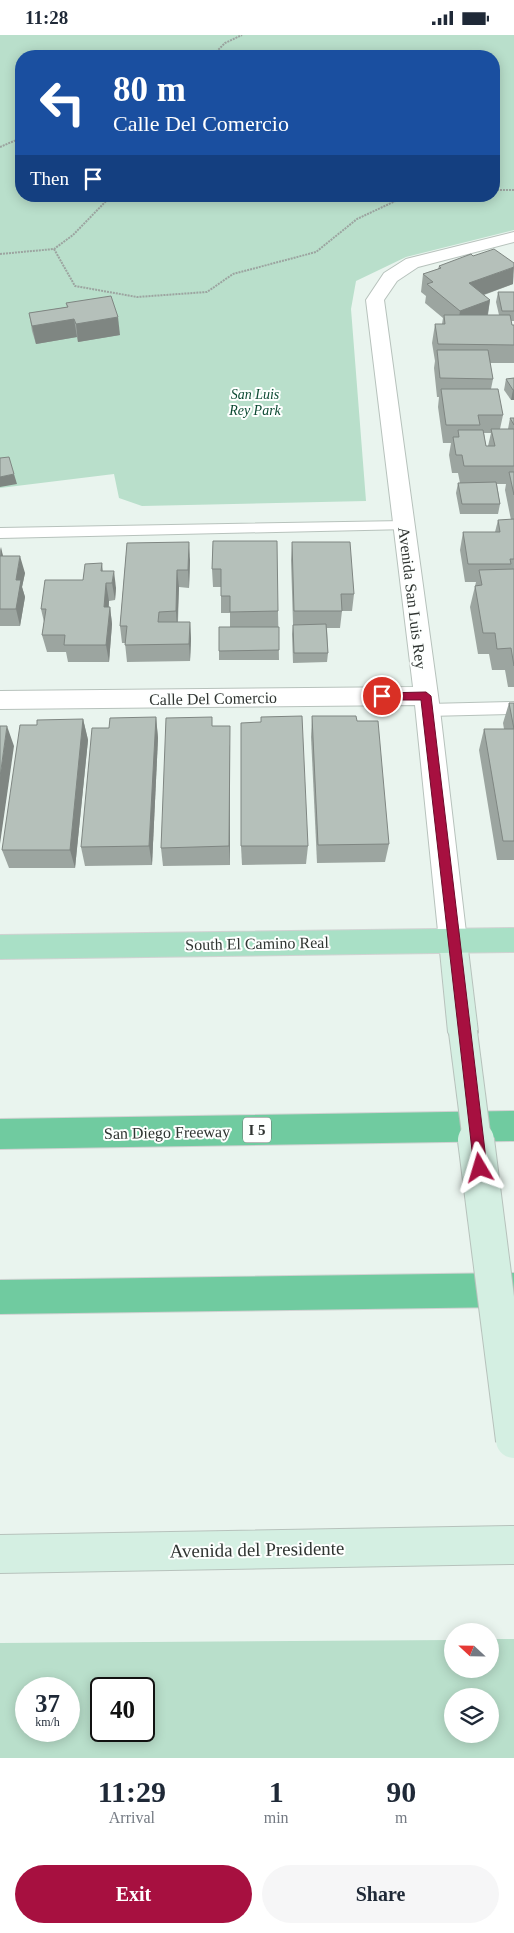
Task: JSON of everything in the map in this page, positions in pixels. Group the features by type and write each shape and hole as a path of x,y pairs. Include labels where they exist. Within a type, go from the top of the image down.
{"highway":[{"name":"San Diego Freeway","path":"0,1135 514,1126"},
{"path":"0,1297 514,1290"}],"main road":[{"name":"South El Camino Real","path":"0,947 514,940"}],"street":[{"name":"Avenida San Luis Rey","path":"514,237 412,263 390,277 376,300 427,703 463,1032 514,1441"},
{"name":"Calle Del Comercio","path":"0,700 427,703"},
{"name":"Avenida del Presidente","path":"0,1554 514,1545"}],"lane":[{"path":"0,533 404,526"},
{"path":"427,703 514,708"}],"path":[{"path":"218,50 225,43 242,35"},
{"path":"0,147 15,141"},
{"path":"500,190 514,191"},
{"path":"0,254 54,249 73,235 105,202"},
{"path":"54,249 75,286 137,297 206,292 233,274 316,252 357,219 393,202"}],"green space":[{"name":"San Luis Rey Park","path":"0,35 514,35 514,230 406,257 356,281 351,309 366,501 142,506 119,498 114,474 0,488"},
{"path":"499,1639 514,1639 514,1758 0,1758 0,1643 444,1640 444,1678 499,1678"}],"building":[{"path":"494,249 514,263 514,267 469,283 490,300 460,311 427,284 433,282 423,274 471,254 473,256"},
{"path":"498,292 514,292 514,311 502,311"},
{"path":"111,296 118,317 76,324 74,319 32,326 29,313 68,307 66,303"},
{"path":"444,315 510,315 512,325 514,325 514,345 438,344 435,324 445,324"},
{"path":"437,350 488,350 493,379 440,378"},
{"path":"514,378 514,390 513,390 506,379"},
{"path":"441,389 498,389 503,415 478,415 480,425 446,425"},
{"path":"491,429 514,429 514,466 464,466 462,455 456,455 453,437 459,437 458,430 483,430 486,446 495,446"},
{"path":"9,457 14,474 0,477 0,458"},
{"path":"509,472 514,472 514,495"},
{"path":"496,482 500,504 462,504 458,483"},
{"path":"514,519 514,559 510,559 511,564 468,564 463,532 500,532 498,520"},
{"path":"213,541 277,541 278,611 230,612 230,596 221,596 221,569 212,569"},
{"path":"189,542 188,570 177,570 176,611 159,612 158,622 190,622 189,644 125,645 127,626 120,626 127,543"},
{"path":"292,542 350,542 354,594 341,594 342,611 294,611"},
{"path":"0,556 20,556 16,580 21,580 16,609 0,609"},
{"path":"102,563 101,571 114,571 112,583 106,583 104,607 110,607 106,645 64,645 65,635 42,635 46,609 41,609 45,580 83,580 85,564"},
{"path":"514,569 514,666 511,648 497,649 495,633 483,633 475,586 482,585 479,570"},
{"path":"326,624 328,653 294,653 293,625"},
{"path":"219,627 279,627 279,650 219,651"},
{"path":"509,703 514,703 514,729"},
{"path":"302,716 308,846 241,846 241,723 261,722 261,717"},
{"path":"312,716 356,716 357,721 378,721 389,844 318,845"},
{"path":"156,717 149,846 81,847 92,728 109,728 110,718"},
{"path":"212,717 212,726 230,726 229,846 161,848 166,718"},
{"path":"83,719 70,850 2,850 20,725 37,725 37,720"},
{"path":"0,726 7,726 0,777"},
{"path":"484,729 514,729 514,841 503,841"}],"route":[{"path":"382,696 426,696 480,1168"}]}
